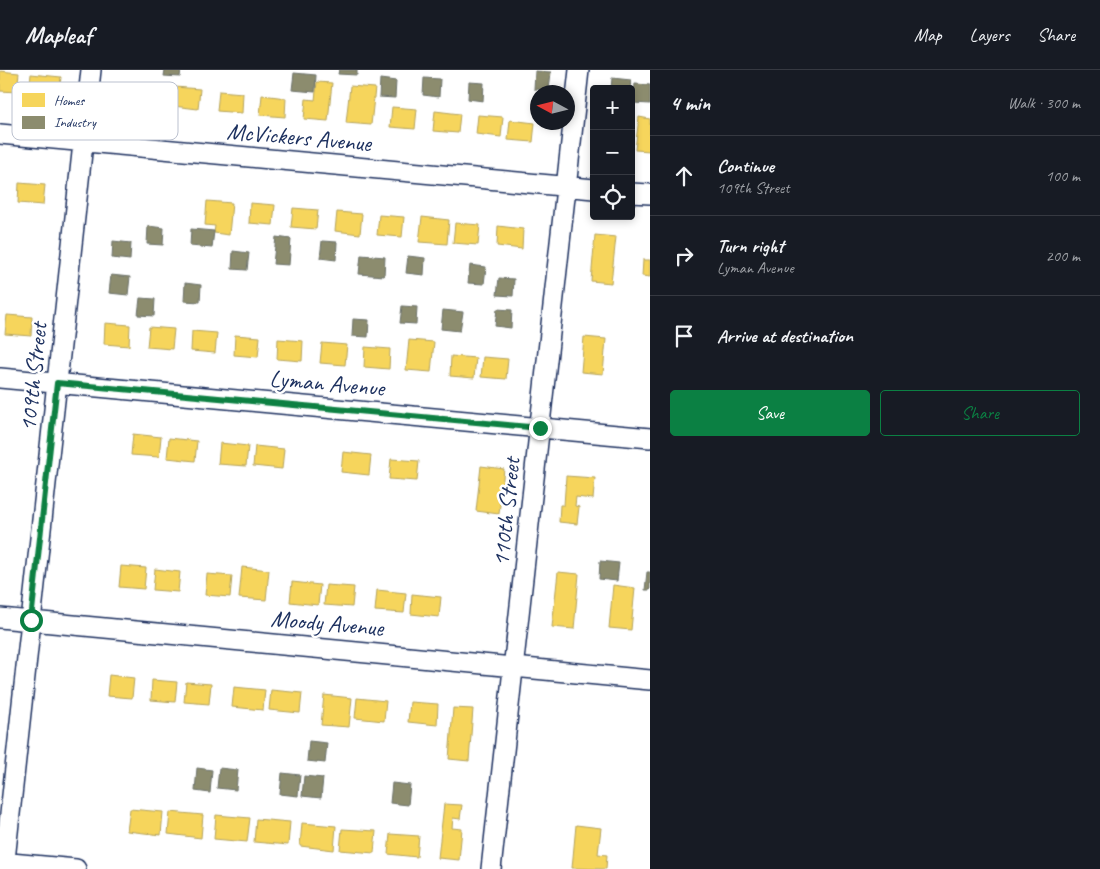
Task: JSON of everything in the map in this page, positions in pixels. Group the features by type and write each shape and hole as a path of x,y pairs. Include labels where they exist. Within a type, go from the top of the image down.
{"street":[{"name":"110th Street","path":"491,869 579,70"},
{"name":"McVickers Avenue","path":"62,140 590,189"},
{"name":"109th Street","path":"3,864 83,142"},
{"path":"635,193 650,194"},
{"name":"Lyman Avenue","path":"0,378 650,438"},
{"name":"Moody Avenue","path":"0,618 650,680"},
{"path":"3,864 76,869"}],"building: Homes":[{"path":"0,71 19,73 18,82 12,82 12,92 0,91"},
{"path":"31,74 61,77 60,82 30,82"},
{"path":"317,82 332,83 328,121 304,119 306,99 315,100"},
{"path":"350,86 375,88 371,125 346,123"},
{"path":"178,87 200,89 198,109 178,107"},
{"path":"219,91 243,93 242,113 217,111"},
{"path":"262,95 286,98 285,117 260,115"},
{"path":"392,107 417,109 415,129 390,127"},
{"path":"435,111 460,114 458,133 433,131"},
{"path":"478,115 503,117 501,137 476,134"},
{"path":"639,117 650,119 650,151 635,150"},
{"path":"510,120 530,122 530,130 534,130 533,142 508,140"},
{"path":"19,183 45,185 43,205 18,203"},
{"path":"207,201 232,203 229,235 214,233 215,226 205,225"},
{"path":"250,203 275,205 273,225 249,223"},
{"path":"293,208 318,210 316,229 291,227"},
{"path":"337,212 362,214 360,234 335,231"},
{"path":"379,215 404,217 402,237 377,235"},
{"path":"422,217 449,220 447,244 419,242"},
{"path":"455,223 480,225 478,245 453,243"},
{"path":"498,226 523,229 522,249 497,246"},
{"path":"595,235 616,237 611,283 591,281"},
{"path":"643,260 650,260 650,277 642,276"},
{"path":"7,315 32,317 31,336 5,334"},
{"path":"105,323 130,325 129,346 104,344"},
{"path":"149,327 174,329 172,349 147,347"},
{"path":"192,331 217,333 215,353 191,351"},
{"path":"235,335 260,337 258,357 234,355"},
{"path":"584,337 606,339 603,374 581,372"},
{"path":"278,339 303,341 302,361 277,359"},
{"path":"409,340 434,342 431,372 406,370"},
{"path":"322,343 347,345 345,365 320,363"},
{"path":"365,347 390,349 389,369 364,367"},
{"path":"451,356 476,358 474,378 450,376"},
{"path":"483,357 508,359 506,379 481,377"},
{"path":"133,434 161,437 159,457 131,455"},
{"path":"169,438 197,441 195,461 167,458"},
{"path":"220,443 248,446 246,466 218,464"},
{"path":"255,446 284,449 282,469 253,466"},
{"path":"343,452 371,455 369,475 341,472"},
{"path":"391,459 419,461 417,481 389,479"},
{"path":"481,466 504,469 499,514 476,511"},
{"path":"566,476 595,478 593,499 576,497 575,506 579,507 577,524 559,522 560,505 564,505"},
{"path":"121,566 146,568 144,589 119,587"},
{"path":"242,567 269,570 266,600 239,598"},
{"path":"155,569 180,572 178,592 153,590"},
{"path":"558,572 579,574 574,629 552,627"},
{"path":"207,574 232,576 230,597 205,595"},
{"path":"292,582 320,585 318,605 290,602"},
{"path":"326,585 354,587 352,607 324,605"},
{"path":"613,585 635,588 631,630 609,628"},
{"path":"377,590 406,593 404,613 375,611"},
{"path":"412,594 441,597 439,617 411,614"},
{"path":"109,675 134,678 132,698 107,696"},
{"path":"152,680 177,682 175,702 151,700"},
{"path":"186,682 211,684 209,704 184,702"},
{"path":"234,687 265,690 263,710 232,707"},
{"path":"271,690 302,693 300,713 269,710"},
{"path":"324,695 352,698 349,727 321,725"},
{"path":"357,698 386,701 384,721 355,718"},
{"path":"410,702 438,704 437,725 408,722"},
{"path":"453,708 473,709 469,761 449,759"},
{"path":"444,804 462,805 460,819 453,818 452,828 462,829 459,860 438,858"},
{"path":"130,809 163,812 161,835 127,831"},
{"path":"170,812 203,815 201,838 168,834"},
{"path":"216,815 250,818 247,842 214,839"},
{"path":"256,819 290,822 288,845 254,842"},
{"path":"302,823 336,826 334,850 300,846"},
{"path":"576,825 601,828 598,854 607,855 606,869 572,868"},
{"path":"342,829 376,831 374,853 340,850"},
{"path":"390,834 419,836 417,857 388,854"}],"building: Industry":[{"path":"165,70 181,70 180,77 164,76"},
{"path":"339,70 357,70 357,75 338,74"},
{"path":"535,71 551,72 550,85 534,85"},
{"path":"294,73 316,75 315,92 292,90"},
{"path":"424,78 440,79 439,97 423,95"},
{"path":"612,78 631,80 630,85 611,85"},
{"path":"380,79 396,81 395,98 379,97"},
{"path":"469,82 484,83 483,101 468,99"},
{"path":"635,85 650,85 650,104 635,103"},
{"path":"148,226 164,228 163,245 147,244"},
{"path":"191,229 214,231 212,248 190,246"},
{"path":"276,237 291,239 289,265 273,264"},
{"path":"113,241 131,243 130,260 112,258"},
{"path":"322,241 337,242 336,260 320,258"},
{"path":"233,251 249,253 247,270 232,269"},
{"path":"361,255 385,257 384,276 359,274"},
{"path":"408,256 425,258 424,275 406,273"},
{"path":"470,265 486,267 484,284 468,283"},
{"path":"111,275 130,277 128,295 109,293"},
{"path":"499,278 514,279 513,296 497,295"},
{"path":"185,283 201,285 200,302 184,301"},
{"path":"140,298 155,299 154,316 138,315"},
{"path":"402,306 417,307 416,324 400,323"},
{"path":"497,309 512,310 511,328 495,326"},
{"path":"443,310 463,312 460,331 441,329"},
{"path":"353,319 369,320 368,337 352,336"},
{"path":"600,561 619,563 617,581 599,579"},
{"path":"647,572 650,572 650,590 645,590"},
{"path":"309,741 327,743 325,763 307,761"},
{"path":"197,768 212,770 210,793 195,791"},
{"path":"219,768 238,770 236,790 217,788"},
{"path":"282,773 300,775 298,796 280,794"},
{"path":"304,776 323,778 321,798 302,796"},
{"path":"392,783 410,785 408,805 390,803"}],"route":[{"path":"31,620 57,383 540,428"}]}
